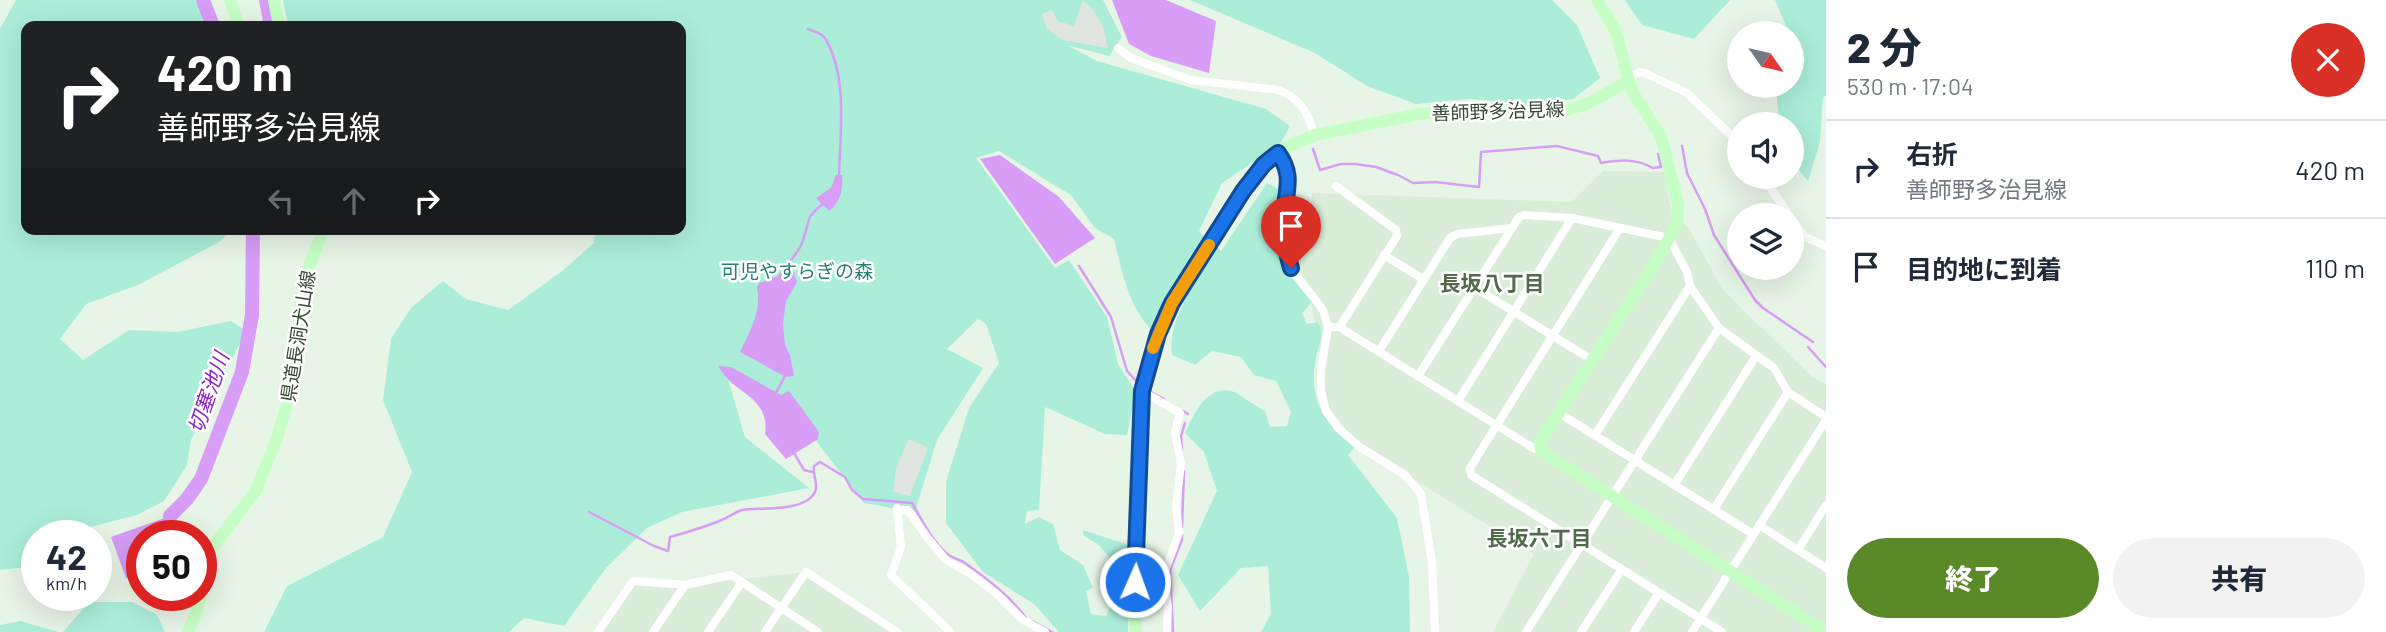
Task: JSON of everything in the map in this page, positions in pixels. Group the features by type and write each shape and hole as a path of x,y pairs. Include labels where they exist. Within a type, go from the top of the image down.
{"main road":[{"path":"230,0 237,21"},
{"path":"274,0 278,21"},
{"path":"1597,0 1616,32 1633,93 1661,136 1679,214 1669,238 1540,443 1541,451 1826,632"},
{"name":"善師野多治見線","path":"1136,632 1142,391 1158,334 1172,303 1243,191 1264,164 1296,142 1315,135 1419,114 1467,110 1563,111 1590,103 1628,79"},
{"name":"県道長洞犬山線","path":"217,541 254,492 276,441 295,377 301,296 322,235"},
{"name":"県道長洞犬山線","path":"188,632 197,611"}],"street":[{"path":"1118,48 1131,58 1191,80 1287,93 1303,106 1315,135"},
{"path":"1628,79 1639,72 1645,73 1687,93 1727,131"},
{"path":"1278,153 1289,174 1284,219 1285,245 1291,268 1323,310 1328,327 1321,371 1321,391 1330,419 1360,447 1405,475 1421,494 1432,562 1435,632"},
{"path":"1336,186 1396,230 1397,236 1342,327"},
{"path":"1418,376 1519,217 1572,218 1669,238 1687,272 1690,286 1719,328 1774,368 1788,393 1826,418 1692,632"},
{"path":"1458,401 1572,218"},
{"path":"1378,351 1450,238 1457,234 1511,228"},
{"path":"1620,228 1499,426 1470,468 1471,475 1722,632"},
{"path":"1804,236 1826,246"},
{"path":"1384,255 1423,279"},
{"path":"1595,435 1690,286"},
{"path":"1474,287 1592,360"},
{"path":"1328,327 1342,327 1541,451"},
{"path":"1526,632 1719,328"},
{"path":"1675,484 1756,355"},
{"path":"1142,391 1180,413 1175,432 1181,464 1176,506 1179,533 1164,574 1168,606 1167,632"},
{"path":"1714,509 1788,393"},
{"path":"1559,413 1753,534"},
{"path":"1798,550 1826,505"},
{"path":"950,632 891,575 901,547 897,508 908,510 946,560 971,574 997,594 1023,620 1045,632"},
{"path":"1759,525 1824,563"},
{"path":"1581,632 1622,569"},
{"path":"765,632 806,572 897,632"},
{"path":"598,632 633,580 685,585 731,575 818,632"},
{"path":"709,632 742,582"},
{"path":"653,632 685,585"},
{"path":"1634,632 1659,593"}],"shaded area":[{"path":"1083,0 1103,26 1108,48 1062,40 1047,29 1042,14 1052,10 1058,21 1074,26"},
{"path":"1112,0 1166,0 1216,21 1209,73 1151,56 1129,44"},
{"path":"1000,155 1059,197 1095,238 1055,264 980,159"},
{"path":"1603,171 1664,172 1671,210 1688,227 1723,290 1811,376 1826,384 1826,632 1493,632 1534,554 1356,443 1327,404 1317,331 1307,286 1285,246 1307,247 1312,193 1572,202"},
{"path":"836,175 842,175 841,190 839,199 829,211 816,198 831,188"},
{"path":"790,263 797,282 786,301 783,324 785,345 794,376 786,377 740,352 756,313 759,283 778,276 785,265"},
{"path":"718,366 731,367 781,395 789,391 819,432 818,439 786,459 765,434 764,417 757,404 731,382"},
{"path":"909,439 928,448 910,496 893,492 896,468"},
{"path":"126,532 126,578 112,540 112,537"},
{"path":"806,572 897,632 598,632 633,581 685,585"}],"green space":[{"path":"16,0 197,0 205,21 21,21 21,235 226,235 219,242 138,285 86,304 60,339 83,360 129,330 177,332 231,321 246,331 191,440 187,465 164,501 137,515 112,521 21,520 21,568 0,570 0,29"},
{"name":"可児やすらぎの森","path":"283,0 1103,0 1122,37 1109,56 1067,45 1097,61 1266,109 1290,126 1280,144 1222,183 1199,231 1221,251 1267,183 1284,192 1280,232 1283,262 1312,302 1302,313 1307,324 1318,322 1321,330 1314,368 1316,395 1325,417 1355,447 1348,455 1397,518 1409,577 1410,632 1261,632 1271,614 1268,566 1241,568 1200,611 1178,575 1217,491 1204,452 1185,433 1202,403 1222,390 1234,392 1265,411 1270,427 1287,426 1291,412 1276,381 1254,375 1241,357 1212,351 1195,365 1172,355 1173,330 1177,319 1206,265 1195,257 1153,331 1132,300 1114,239 1095,228 1071,195 999,151 976,158 1055,268 1069,260 1107,317 1118,364 1136,392 1127,435 1105,434 1045,407 1039,510 1027,511 1025,524 1039,517 1053,524 1060,550 1083,565 1093,588 1086,591 1091,614 1107,616 1113,590 1105,577 1109,557 1100,546 1083,535 1083,530 1129,545 1128,632 1059,632 1034,604 983,572 946,523 946,482 969,408 999,363 986,324 978,319 947,349 983,368 937,440 915,512 864,503 785,401 735,385 728,379 745,437 809,488 682,512 647,528 606,568 564,626 524,618 509,632 264,632 287,586 383,537 412,472 383,400 391,339 411,308 443,281 466,299 508,310 561,272 594,243 595,235 686,235 686,21 287,21"},
{"path":"1190,0 1552,0 1577,25 1600,78 1573,99 1542,105 1470,99 1416,104 1367,86 1315,53"},
{"path":"1625,0 1730,0 1694,39 1642,25"},
{"path":"1775,0 1826,0 1826,96 1823,97 1820,142 1808,181 1804,176 1804,112 1778,112 1777,98 1804,98 1804,21 1784,21"},
{"path":"112,602 126,602 126,611 149,611 157,615 165,632 63,632 81,611 112,611"},
{"path":"21,621 58,632 0,632 0,625"}],"waterway":[{"name":"切塞池川","path":"203,0 211,21"},
{"path":"266,0 270,21"},
{"path":"808,29 825,38 837,71 841,107 839,177"},
{"path":"1313,149 1320,170 1341,164 1355,164 1376,167 1413,183 1435,182 1479,187 1481,152 1557,146 1598,156 1601,163 1628,161 1653,168 1661,167 1658,154"},
{"path":"1682,146 1687,173 1705,209 1714,235 1755,300 1813,342"},
{"path":"789,264 802,243 809,219 824,203"},
{"name":"切塞池川","path":"170,516 187,499 201,479 242,372 252,315 253,235"},
{"path":"1079,266 1111,317 1127,371 1138,383"},
{"path":"1808,347 1826,367"},
{"path":"776,393 786,374"},
{"path":"1151,392 1164,399"},
{"path":"1181,410 1188,414"},
{"path":"1182,450 1181,436 1185,423"},
{"path":"794,453 804,470 812,472"},
{"path":"589,512 668,551 670,537 716,523 739,511 781,508 809,499 816,489 814,466 820,462 845,477 852,490 863,499 912,503 941,548 990,582 1013,602 1026,618"},
{"path":"1182,527 1184,471"},
{"path":"1173,632 1170,570 1182,534"},
{"path":"1032,621 1052,632"}],"slow traffic":[{"path":"1153,348 1172,303 1209,245"}],"district":[{"name":"長坂八丁目","path":"1492,284"},
{"name":"長坂六丁目","path":"1539,539"}],"route":[{"path":"1135,582 1142,391 1148,364 1172,303 1243,191 1264,164 1278,153 1289,174 1284,219 1285,245 1291,268"}]}
